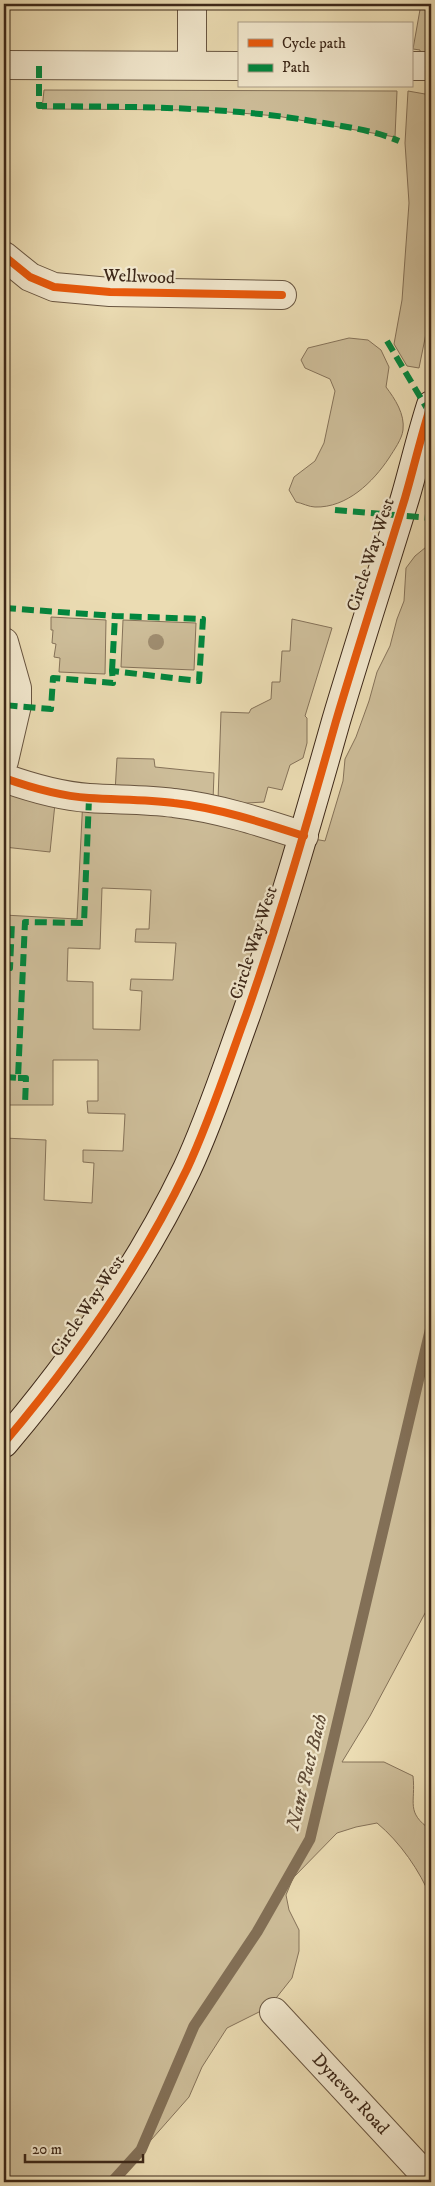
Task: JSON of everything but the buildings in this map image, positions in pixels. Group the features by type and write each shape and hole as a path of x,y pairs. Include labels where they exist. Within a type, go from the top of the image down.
{"street":[{"path":"192,4 192,65"},
{"path":"4,65 238,66"},
{"path":"412,66 431,66"},
{"name":"Wellwood","path":"4,256 7,261 30,277 54,287 110,292 282,295"},
{"name":"Circle Way West","path":"4,1443 82,1345 109,1305 167,1209 188,1167 224,1077 262,971 304,836 431,405"},
{"path":"4,642 17,688 17,705 4,761"},
{"path":"4,778 28,787 65,795 173,803 206,808 241,815 304,836"},
{"name":"Dynevor Road","path":"274,2012 426,2178"}],"shaded area":[{"path":"421,4 431,4 431,54 420,56 420,50 413,49"},
{"path":"44,90 397,91 395,137 277,116 203,110 42,109"},
{"path":"408,91 425,94 431,98 431,309 419,368 407,366 394,344 402,300 409,203 405,143"},
{"path":"349,338 368,340 381,350 389,367 386,387 401,413 402,433 398,444 383,467 358,492 338,503 327,506 310,506 296,502 289,490 294,477 315,461 324,443 335,391 330,379 305,368 301,360 308,348"},
{"path":"431,543 431,1558 429,1562 431,1565 431,1602 370,1716 342,1762 384,1762 413,1776 413,1806 415,1812 423,1824 431,1830 431,1898 408,1857 394,1839 377,1823 337,1833 293,1878 286,1895 289,1910 299,1930 299,1951 292,1978 269,2007 227,2028 202,2067 189,2097 114,2182 4,2182 4,1138 46,1140 44,1200 92,1203 94,1163 83,1162 83,1150 123,1151 125,1114 88,1113 87,1101 98,1101 98,1060 53,1060 53,1105 4,1105 4,962 6,962 8,926 4,926 4,915 77,919 83,797 325,841 343,781 345,759 356,737 377,672 390,646 404,601 406,568 415,556","holes":["102,888 151,890 149,929 136,929 135,942 176,943 173,980 131,979 130,990 142,991 140,1030 93,1029 93,982 67,981 68,948 100,949"]},
{"path":"51,617 106,620 105,674 59,672 60,658 54,657 56,644 52,643"},
{"path":"292,619 332,628 305,716 307,718 307,743 303,758 290,765 282,790 268,787 264,802 231,804 218,801 221,712 249,713 251,709 271,699 272,682 280,682 282,651 290,651"},
{"path":"123,620 196,623 194,670 121,667"},
{"path":"117,758 154,759 155,767 214,773 213,801 115,792"},
{"path":"4,778 56,794 50,852 4,847"}],"waterway":[{"name":"Nant Pact Bach","path":"112,2182 141,2150 194,2026 257,1932 310,1839 431,1327"}],"marked path":[{"path":"39,66 39,106 179,108 249,113 349,127 399,141"},
{"path":"387,341 429,412"},
{"path":"335,510 431,518"},
{"path":"4,608 115,616 203,619 199,681 112,671 113,683 53,678 51,709 4,705"},
{"path":"112,671 115,616"},
{"path":"4,1077 18,1078 25,922 84,923 89,798"},
{"path":"4,968 10,968 12,922"},
{"path":"18,1078 26,1078 25,1105"}],"cycle path":[{"path":"4,256 30,277 54,287 110,292 282,295"},
{"path":"4,1443 56,1379 127,1277 168,1206 203,1132 246,1015 282,905 344,693 405,498 431,405"},
{"path":"4,778 67,795 89,798 142,800 207,808 304,836"}]}
